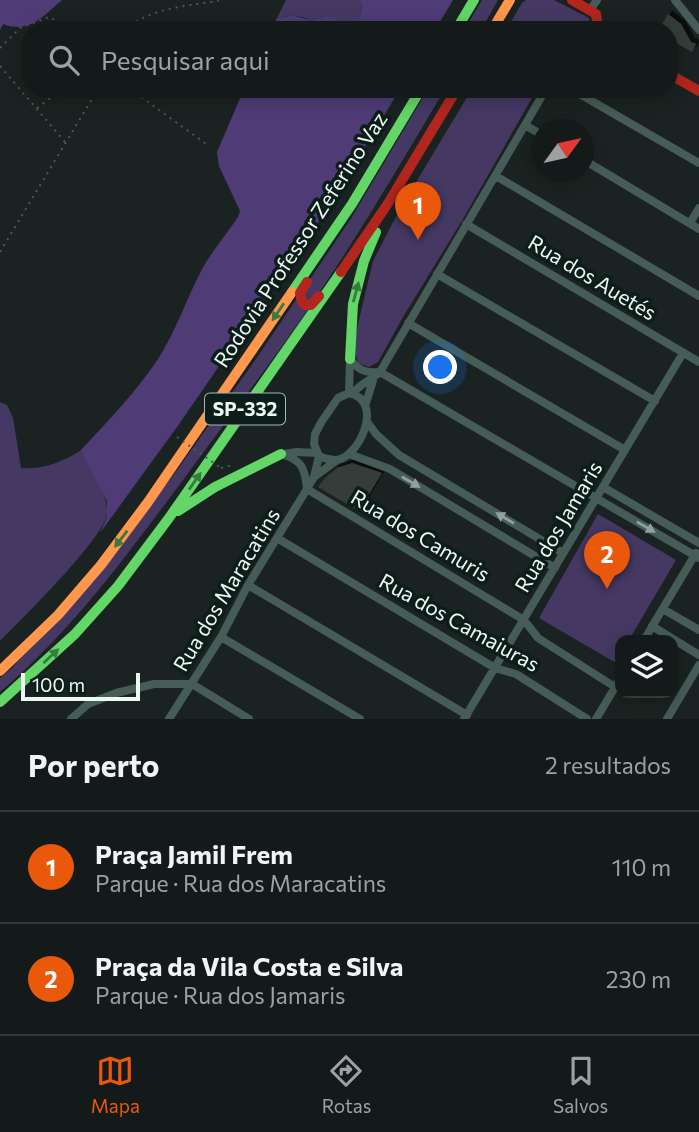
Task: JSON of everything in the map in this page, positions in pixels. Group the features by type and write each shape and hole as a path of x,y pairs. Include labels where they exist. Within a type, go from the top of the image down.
{"main road":[{"path":"461,21 474,0"},
{"path":"497,21 507,5 516,0"},
{"path":"572,0 596,14 597,21"},
{"path":"678,79 699,92"},
{"path":"417,98 348,219 300,293 301,301 305,305 314,303 334,275 446,98"},
{"name":"Rodovia Professor Zeferino Vaz","path":"0,671 58,615 101,565 148,502 352,204 417,98"},
{"name":"SP-332","path":"0,702 75,634 118,586 169,518 387,205 450,98"},
{"path":"349,359 353,304 364,261 387,205"},
{"path":"169,518 239,474 281,454"}],"street":[{"path":"590,10 597,0"},
{"path":"676,0 699,30"},
{"path":"541,98 377,375 366,404 368,423 399,455 564,553"},
{"path":"587,98 699,163"},
{"path":"525,125 531,129"},
{"path":"594,166 699,229"},
{"path":"496,176 699,296"},
{"path":"690,223 699,208"},
{"name":"Rua dos Auetés","path":"466,224 699,362"},
{"path":"437,274 655,401"},
{"path":"408,323 625,450"},
{"name":"Rua dos Jamaris","path":"465,717 683,353"},
{"path":"349,359 362,372 377,375 698,551"},
{"path":"349,359 351,393"},
{"path":"318,454 314,444 315,434 338,398 351,393 377,375"},
{"path":"351,393 358,394 366,404"},
{"path":"281,454 318,454 337,460 349,454 368,423"},
{"path":"281,454 293,457 302,466 306,474 307,489"},
{"name":"Rua dos Maracatins","path":"169,719 221,637 248,585 314,477 318,454"},
{"path":"349,454 390,469 555,568"},
{"path":"390,469 399,455"},
{"name":"Rua dos Maracatins","path":"314,477 337,460"},
{"path":"603,487 698,551"},
{"name":"Rua dos Camuris","path":"307,489 524,620 538,638 615,681"},
{"name":"Rua dos Camaiuras","path":"277,538 495,668 516,674 587,719"},
{"path":"647,635 698,551"},
{"path":"248,585 465,717"},
{"path":"663,609 699,630"},
{"path":"652,626 699,655"},
{"path":"221,637 360,719"},
{"path":"667,719 699,665"},
{"path":"71,719 88,704 117,693 154,684 191,684 249,719"},
{"path":"596,719 615,688"}],"path":[{"path":"135,21 156,13 222,0"},
{"path":"38,21 49,17 55,21"},
{"path":"0,48 21,28"},
{"path":"0,66 21,90"},
{"path":"28,98 66,143"},
{"path":"37,109 51,98"},
{"path":"0,252 94,98"},
{"path":"143,98 209,146"},
{"path":"177,437 221,468"}],"shaded area":[{"path":"0,0 62,0 37,21 21,21 21,27 3,24 0,30"},
{"path":"286,0 358,0 362,3 358,21 335,21 323,17 312,21 285,16 276,21"},
{"path":"358,0 453,0 440,21 358,21 362,3"},
{"path":"482,0 498,0 486,21 469,21"},
{"path":"526,0 554,0 589,18 589,21 511,21"},
{"path":"292,15 312,21 277,21"},
{"path":"323,17 334,17 337,21 312,21"},
{"path":"240,98 395,98 328,208 177,427 100,533 107,517 107,501 81,450 131,395 158,359 201,271 238,217 240,211 219,166 217,152"},
{"path":"423,98 440,98 323,287 165,505 76,616 27,668 0,692 0,678 12,668 172,477 350,220"},
{"path":"467,98 532,98 378,362 369,367 359,363 352,349 373,261 400,209"},
{"path":"0,402 7,405 13,418 21,468 52,464 81,450 102,490 107,514 103,525 78,559 0,641"},
{"path":"598,514 676,560 632,635 615,635 615,662 539,618"}],"building":[{"path":"668,14 677,21 664,21"},
{"path":"678,22 691,42 696,44 692,52 678,44"},
{"path":"352,463 382,473 359,511 318,487 337,468"}],"traffic: fast":[{"path":"461,21 474,0"},
{"path":"292,292 352,204 416,98"},
{"path":"350,359 353,304 364,261 376,232"},
{"path":"0,702 75,634 118,586 169,518 341,272"},
{"path":"178,511 215,487 281,454"}],"traffic: slow":[{"path":"497,21 510,0"},
{"path":"0,671 58,615 101,565 148,502 292,292"}],"traffic: jam":[{"path":"572,0 596,14 597,21"},
{"path":"678,79 699,91"},
{"path":"341,272 387,205 452,98"},
{"path":"307,282 300,293 302,302 311,305 319,296"}],"place":[{"name":"Praça Jamil Frem","path":"418,240"},
{"name":"Praça da Vila Costa e Silva","path":"607,589"}]}
